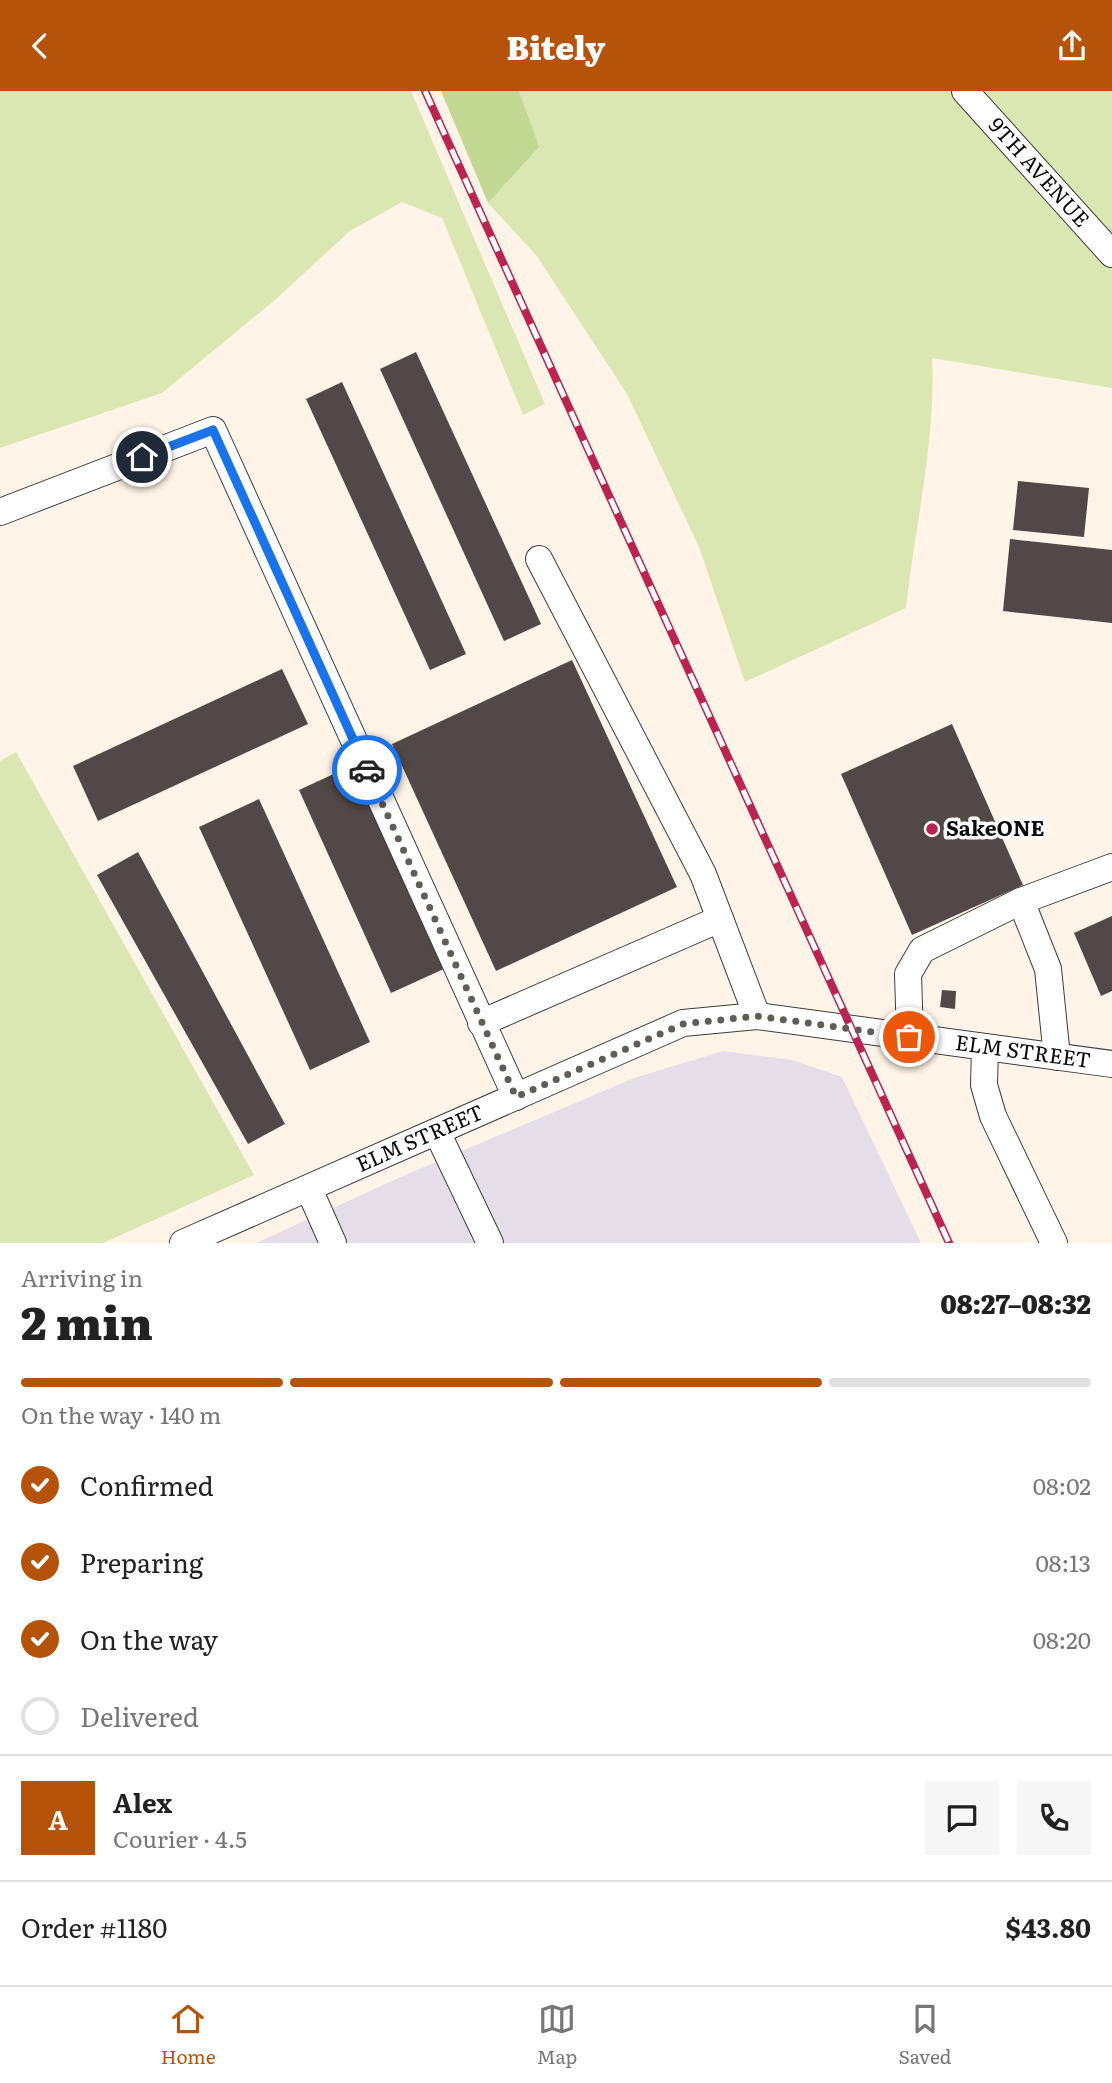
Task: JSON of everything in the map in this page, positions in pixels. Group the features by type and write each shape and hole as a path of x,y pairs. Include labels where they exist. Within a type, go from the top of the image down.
{"street":[{"name":"9TH AVENUE","path":"965,91 1112,254"},
{"path":"0,512 213,430 516,1097"},
{"path":"540,559 703,874 757,1016"},
{"path":"909,1037 908,974 922,950 1021,901 1112,867"},
{"path":"1021,901 1048,969 1057,1057"},
{"path":"481,1023 720,919"},
{"name":"ELM STREET","path":"188,1241 683,1024 757,1016 1112,1064"},
{"path":"985,1047 984,1085 993,1116 1054,1243"},
{"path":"437,1132 490,1243"},
{"path":"309,1189 333,1243"}],"shaded area":[{"path":"723,1051 792,1060 842,1077 921,1243 256,1243 403,1176 634,1078"}],"green space":[{"path":"0,91 411,91 545,404 523,415 442,218 402,202 350,231 276,299 162,393 0,448"},
{"path":"441,91 519,91 539,147 488,203"},
{"path":"519,91 1112,91 1112,388 932,358 928,452 906,608 745,682 699,547 627,394 536,255 488,203 538,147"},
{"path":"16,752 254,1175 103,1243 0,1243 0,761"}],"building":[{"path":"416,352 541,624 504,641 380,369"},
{"path":"342,382 466,654 430,670 306,399"},
{"path":"1018,481 1089,488 1084,537 1013,530"},
{"path":"1010,539 1112,550 1112,623 1003,611"},
{"path":"572,660 677,887 496,971 392,744"},
{"path":"282,669 308,724 98,821 73,766"},
{"name":"SakeONE","path":"952,724 1023,885 912,935 841,774"},
{"path":"353,765 446,968 391,993 299,790"},
{"path":"259,799 370,1042 310,1070 199,827"},
{"path":"138,852 285,1124 248,1144 97,875"},
{"path":"1112,916 1112,991 1101,996 1074,933"},
{"path":"942,990 956,991 955,1009 940,1007"}],"railway":[{"path":"425,91 949,1243"}],"way so far":[{"path":"367,770 516,1097 683,1024 757,1016 909,1037"}],"place":[{"name":"SakeONE","path":"932,829"}],"route":[{"path":"142,457 213,430 367,770"}]}
